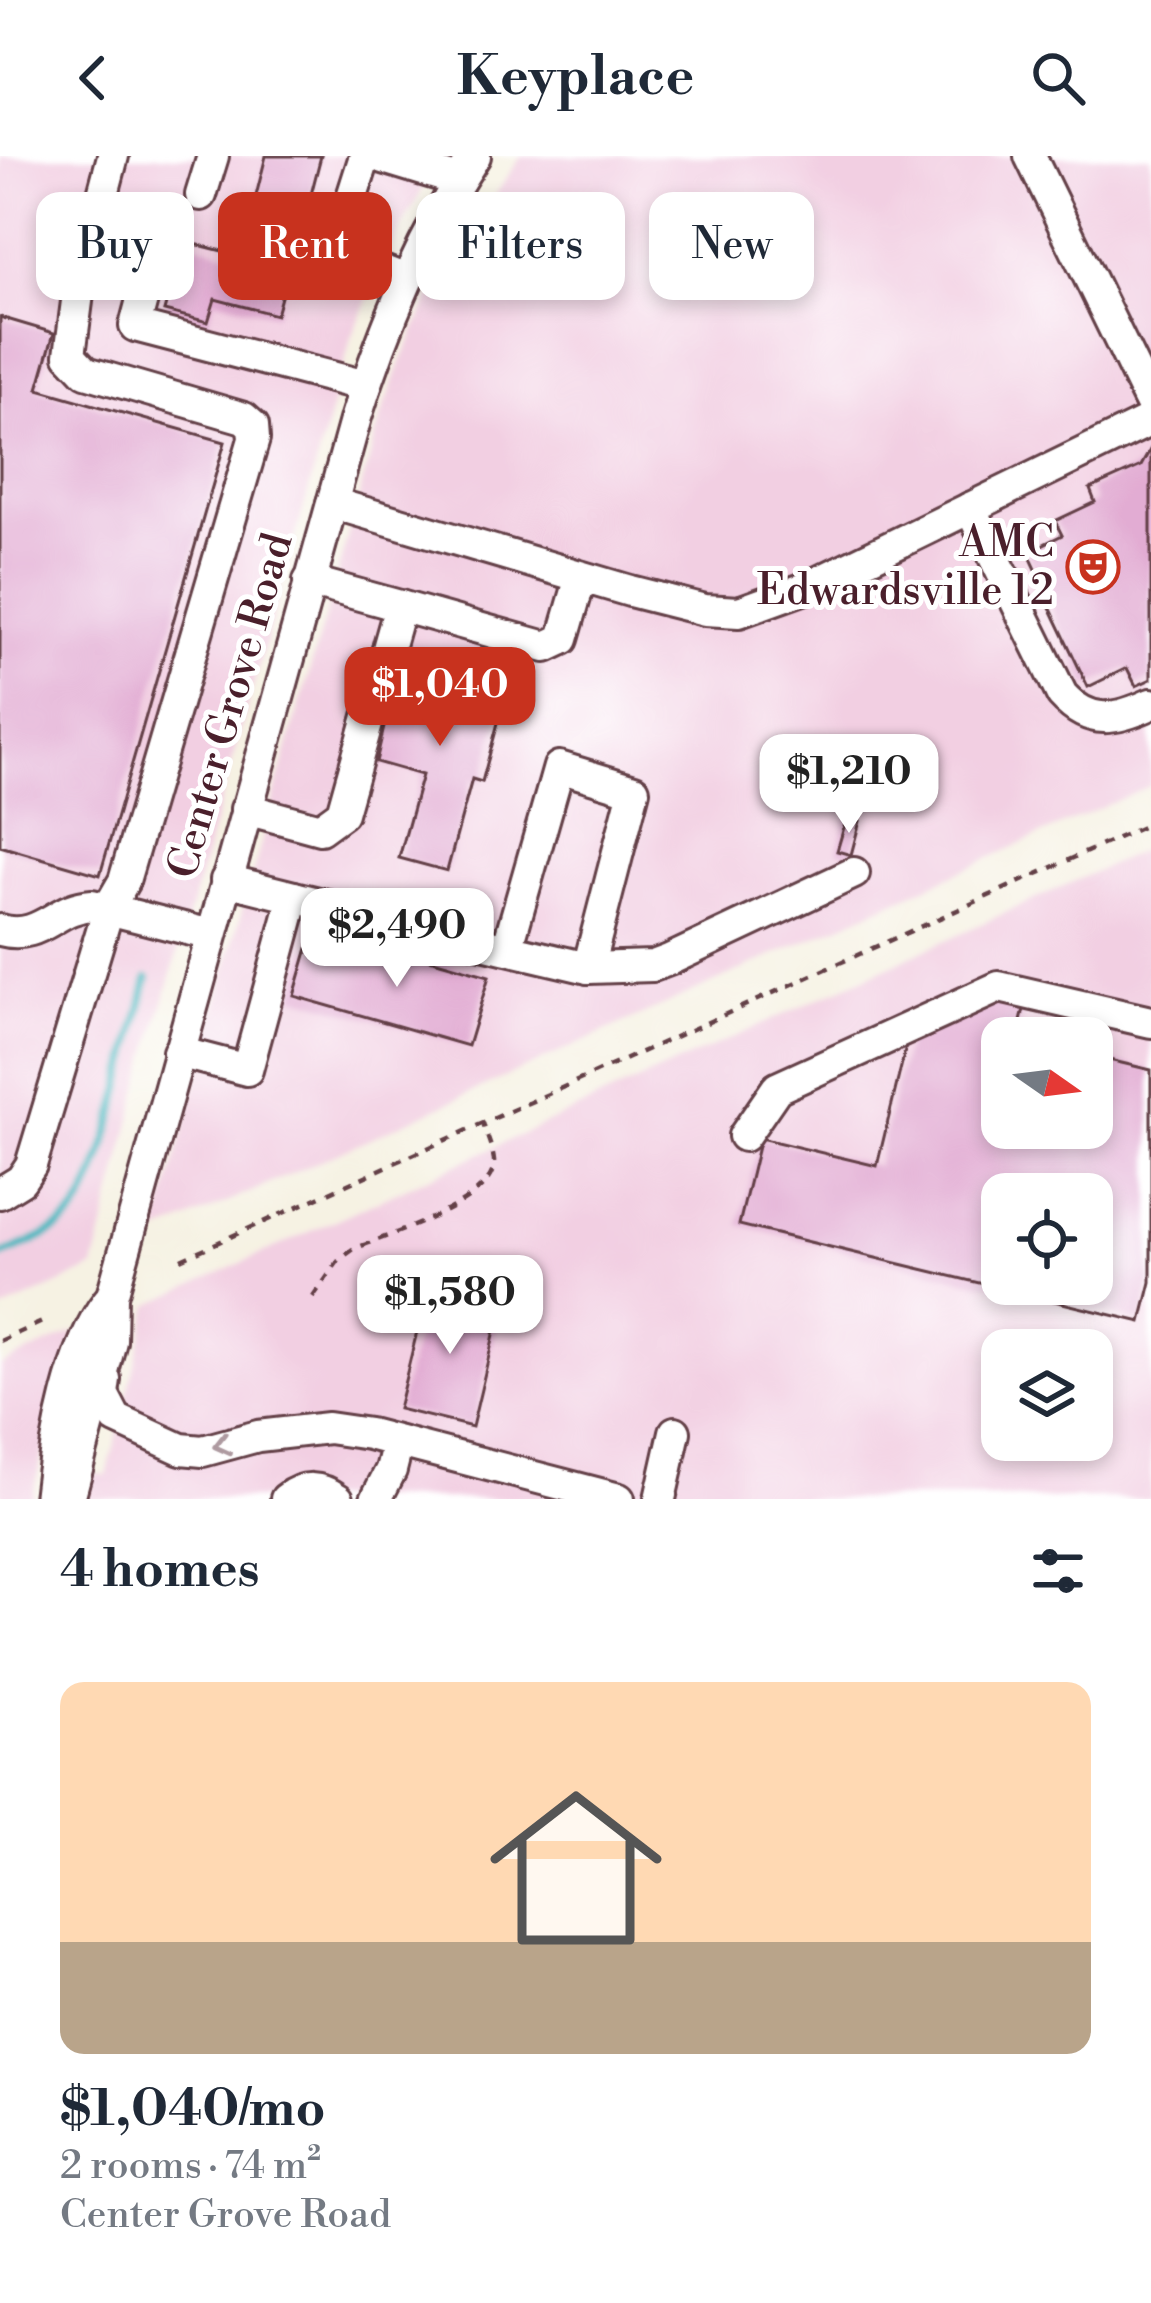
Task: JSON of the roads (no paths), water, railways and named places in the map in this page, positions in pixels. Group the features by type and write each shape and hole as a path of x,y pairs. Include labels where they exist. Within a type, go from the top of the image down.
{"street":[{"path":"0,1193 21,1180 31,1165 109,907 124,881 255,433 244,418 86,372 70,355 80,286 113,156"},
{"path":"202,194 213,156"},
{"path":"365,156 340,254 406,280"},
{"path":"377,156 467,168"},
{"path":"1030,156 1151,404"},
{"name":"Center Grove Road","path":"69,1499 111,1342 112,1296 366,386 406,280 467,168"},
{"path":"142,300 135,326 366,386"},
{"path":"332,502 581,577 705,610 739,612 808,586 1151,420"},
{"path":"970,508 1062,695 1076,710 1104,718 1126,716 1151,704"},
{"path":"309,581 546,647 563,639 581,577"},
{"path":"246,809 320,829 343,813 400,606"},
{"path":"507,950 559,767 634,790 588,968"},
{"path":"226,880 588,968 653,966 854,873"},
{"path":"178,1052 247,1070 294,897"},
{"path":"0,930 23,935 82,905 109,907 211,934"},
{"path":"744,1136 777,1088 999,987 1151,1022"},
{"name":"Center Grove Road","path":"49,1499 80,1358 95,1318 112,1296"},
{"path":"111,1342 103,1394 116,1419 181,1448 203,1450 258,1436 328,1428 619,1499"},
{"path":"660,1499 675,1432"},
{"path":"376,1499 398,1442"},
{"path":"286,1499 310,1487 338,1499"}],"waterway":[{"path":"0,1256 57,1228 73,1216 85,1197 108,1138 148,978"}],"place":[{"name":"AMC Edwardsville 12","path":"1093,567"}]}
